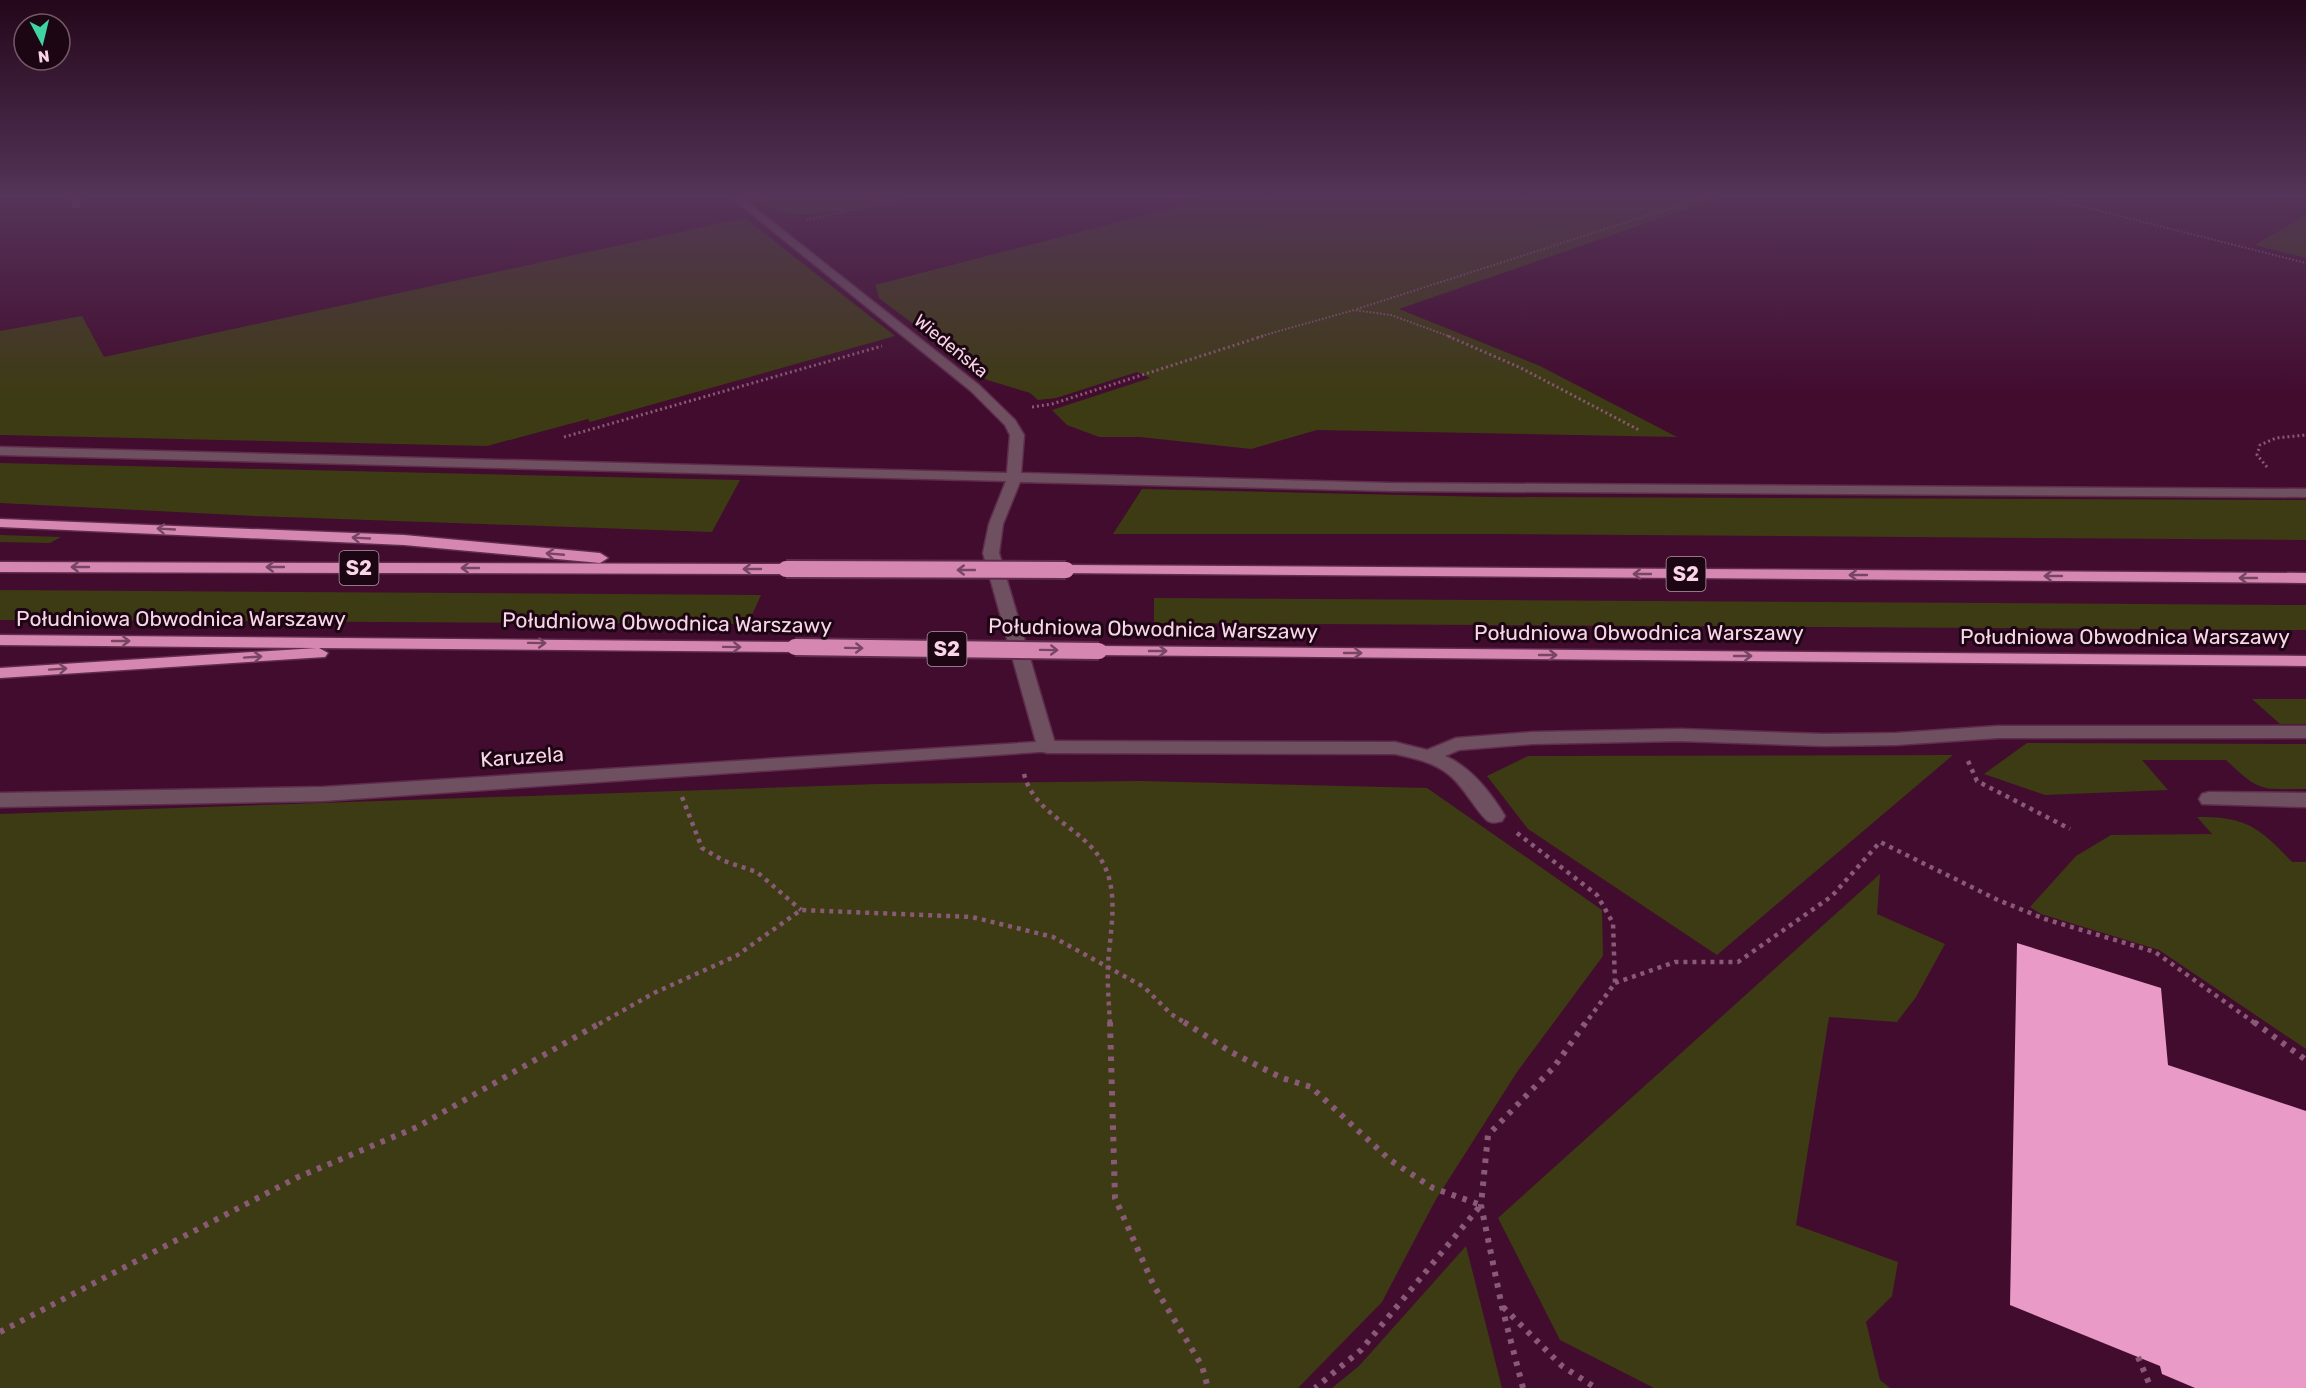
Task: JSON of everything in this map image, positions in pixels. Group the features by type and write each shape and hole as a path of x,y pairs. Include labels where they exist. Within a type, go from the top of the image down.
{"highway":[{"path":"0,523 404,540 718,568"},
{"name":"S2","path":"0,567 718,568 2306,578"},
{"name":"Południowa Obwodnica Warszawy","path":"0,640 2306,661"},
{"path":"0,673 478,643"}],"street":[{"name":"Wiedeńska","path":"817,263 997,409 1017,435 1018,455 1014,478 996,524 991,553 1047,747"},
{"path":"0,451 1445,487 2304,493"},
{"path":"1431,755 1456,744 1532,738 1680,735 1876,739 1998,732 2306,732"},
{"name":"Karuzela","path":"0,800 323,794 1047,747 1395,748 1431,755"},
{"path":"1431,755 1454,768 1473,786 1495,816"},
{"path":"2209,800 2306,800"}],"path":[{"path":"997,409 1052,404 1224,347 1354,310 1501,263"},
{"path":"1354,310 1391,315 1439,332 1519,367 1639,430"},
{"path":"599,427 912,338"},
{"path":"2304,493 2268,468 2257,455 2257,450 2260,445 2276,438 2306,435"},
{"path":"1998,732 1967,759 1977,781 2070,829"},
{"path":"1018,749 1026,786 1038,803 1086,843 1104,864 1113,892 1108,967 1115,1198 1154,1286 1202,1366 1208,1388"},
{"path":"672,771 702,848 724,861 757,872 801,910"},
{"path":"1495,816 1597,895 1613,923 1615,982"},
{"path":"1523,1388 1502,1307 1482,1205 1488,1135 1554,1067 1615,982 1675,962 1738,962 1832,896 1880,842 2007,904 2045,919 2155,952 2306,1060"},
{"path":"0,1332 296,1178 417,1127 654,993 736,956 801,910 972,917 1053,937 1144,987 1171,1014 1231,1052 1282,1078 1311,1087 1390,1160 1433,1188 1482,1205"},
{"path":"1315,1388 1361,1350 1482,1205"},
{"path":"1502,1307 1562,1366 1596,1388"},
{"path":"2138,1357 2151,1388"}],"shaded area":[{"path":"539,263 802,263 895,336 590,422 588,419 487,446 0,435 0,331 82,316 104,357"},
{"path":"961,263 1532,263 1399,309 1540,366 1677,437 1317,430 1251,449 1140,437 1099,437 1067,425 1052,410 1150,378 1137,372 1056,398 1038,400 1030,393 987,380 879,298 875,285"},
{"path":"0,463 740,480 712,532 255,516 0,503"},
{"path":"1142,489 1492,497 2306,500 2306,540 1504,534 1113,534"},
{"path":"0,535 61,537 50,543 0,542"},
{"path":"0,590 761,595 748,624 0,620"},
{"path":"1154,598 2306,605 2306,630 1154,623"},
{"path":"2252,699 2306,699 2306,724 2280,724"},
{"path":"2027,743 2306,744 2306,789 2262,787 2247,778 2226,760 2142,760 2168,790 2045,795 1984,774"},
{"path":"1953,755 1717,955 1528,829 1487,776 1528,756"},
{"path":"1141,781 1427,788 1602,910 1603,956 1517,1072 1435,1201 1382,1302 1298,1388 0,1388 0,814 878,784"},
{"path":"2197,817 2228,819 2251,826 2271,840 2292,862 2306,862 2306,1049 2159,950 2041,914 2030,907 2076,856 2111,835 2212,834"},
{"path":"1880,874 1877,914 1945,944 1916,997 1897,1022 1829,1017 1796,1225 1898,1262 1892,1296 1866,1322 1880,1380 1890,1388 1654,1388 1560,1340 1498,1218"},
{"path":"1466,1246 1502,1388 1332,1388 1359,1366"}],"building":[{"path":"2017,943 2161,988 2168,1065 2306,1111 2306,1388 2195,1388 2162,1374 2160,1366 2010,1305"}]}
